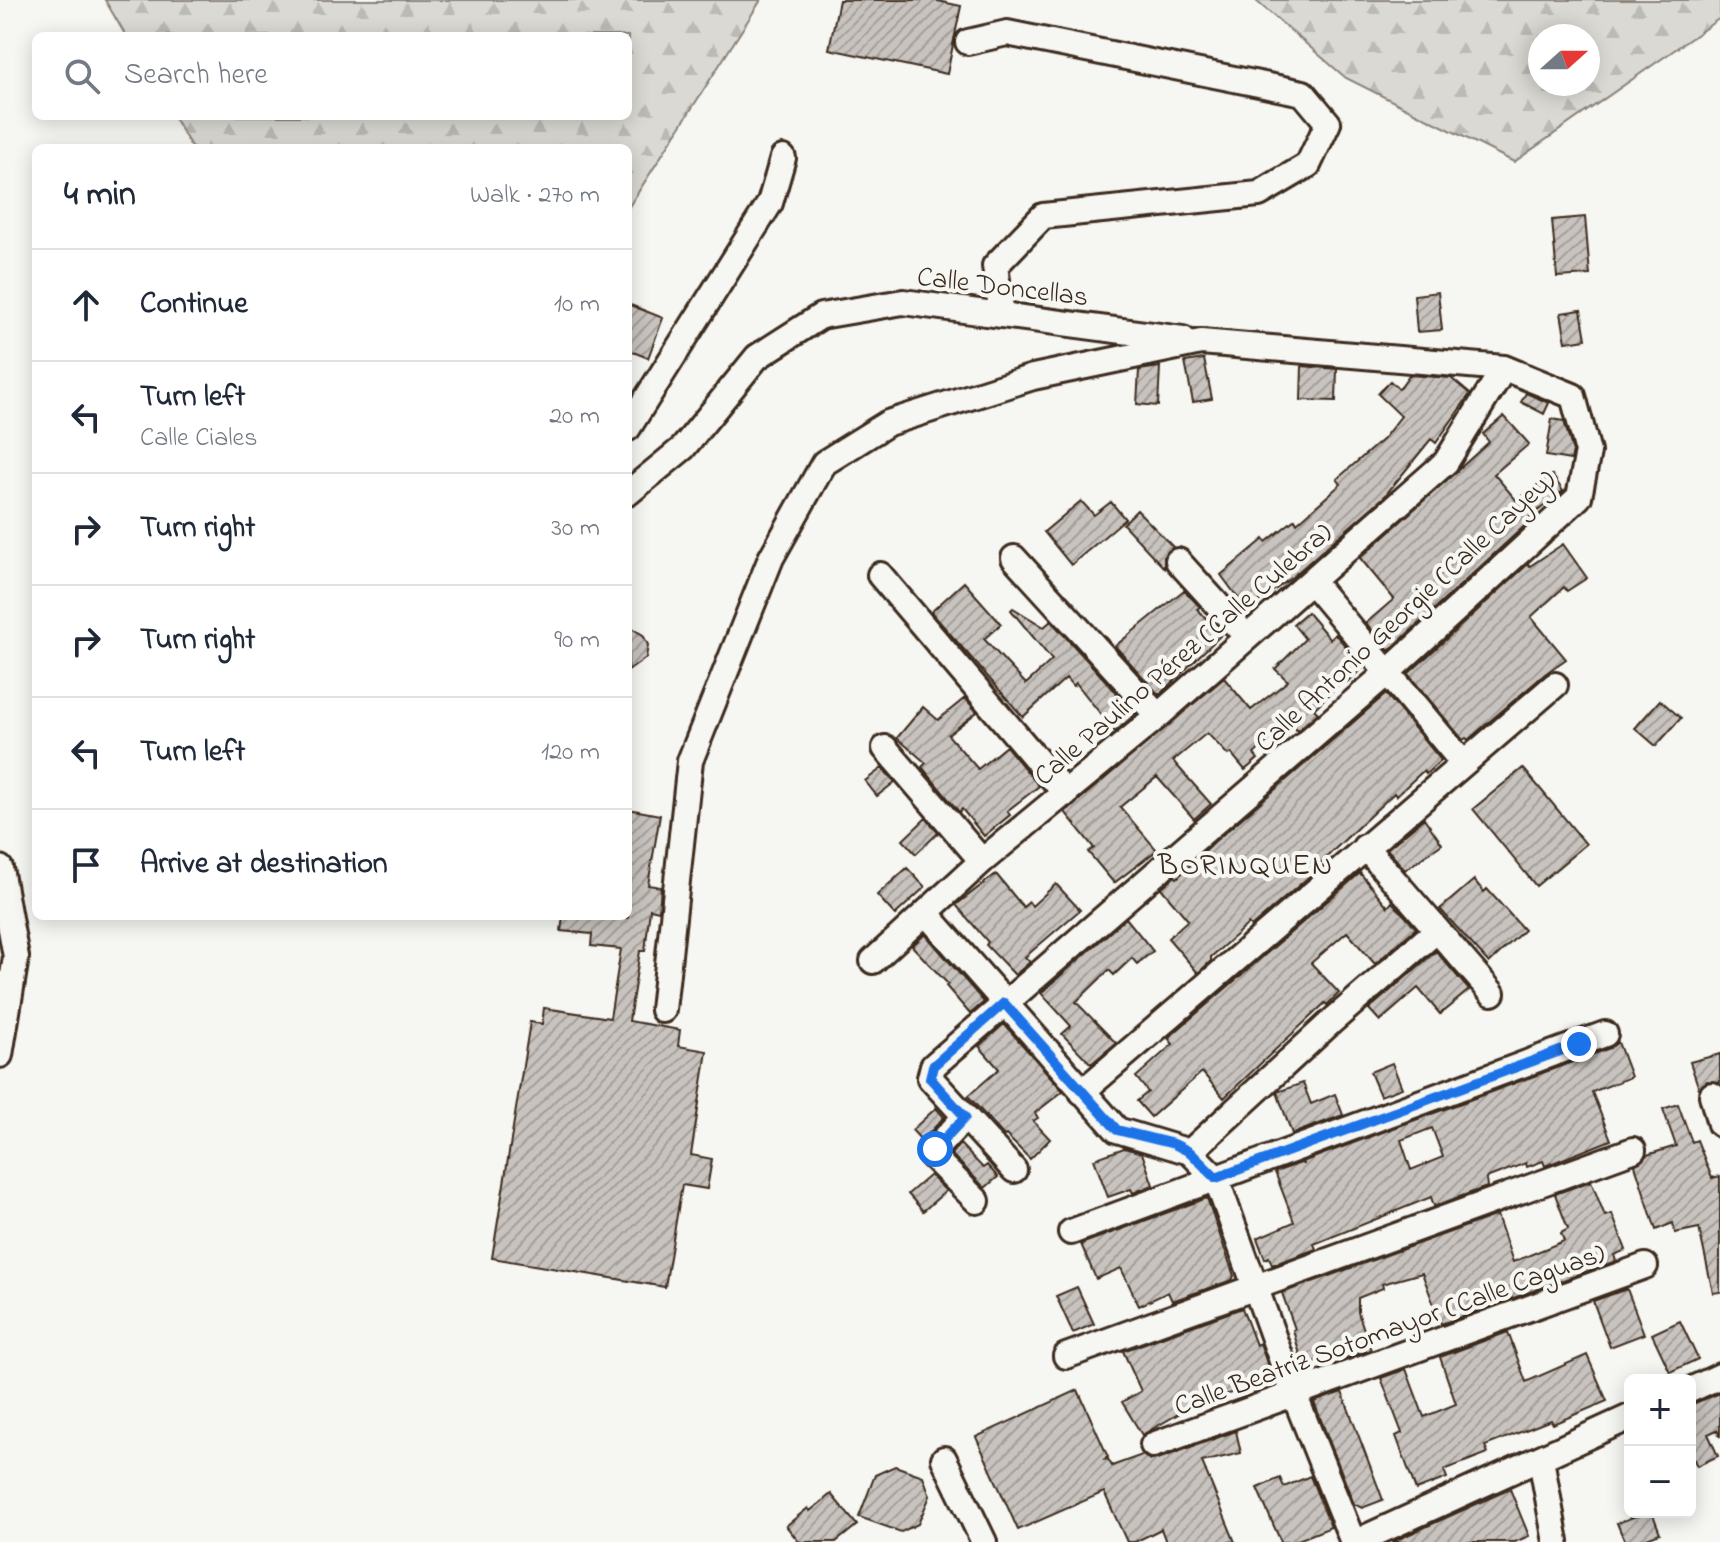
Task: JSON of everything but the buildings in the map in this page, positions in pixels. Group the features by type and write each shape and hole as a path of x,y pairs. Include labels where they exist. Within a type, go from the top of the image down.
{"street":[{"path":"968,42 1007,33 1303,93 1328,123 1308,165 1259,194 1043,216 995,266 1002,315"},
{"path":"632,422 770,203 783,158"},
{"name":"Calle Doncellas","path":"632,490 683,448 757,357 821,316 903,302 1201,342"},
{"name":"Calle Antonio Georgie (Calle Cayey)","path":"663,1010 690,761 771,558 824,463 888,423 1033,377 1201,342 1504,368 1573,396 1588,452 1579,497 1388,672 933,1066 930,1078 965,1117"},
{"name":"Calle Paulino Pérez (Calle Culebra)","path":"873,961 982,861 1158,716 1446,462 1504,368"},
{"path":"1014,558 1158,716"},
{"path":"1178,561 1246,636"},
{"path":"880,575 1066,794"},
{"path":"1311,581 1463,763"},
{"path":"1082,1092 1555,685"},
{"path":"885,748 982,861"},
{"path":"1365,847 1492,993"},
{"path":"0,868 16,957 0,1055"},
{"path":"926,913 1117,1130 1174,1144 1190,1152 1216,1178 1294,1394 1354,1542 1624,1420"},
{"path":"1190,1152 1331,1022 1437,930"},
{"path":"1071,1232 1605,1034"},
{"path":"1712,1095 1720,1124"},
{"path":"977,1201 932,1156 965,1117 1014,1170"},
{"path":"1066,1356 1633,1150"},
{"name":"Calle Beatriz Sotomayor (Calle Caguas)","path":"1153,1445 1645,1266"},
{"path":"1696,1387 1720,1376"},
{"path":"944,1459 984,1542"},
{"path":"1541,1459 1556,1542"}],"green space":[{"path":"105,0 761,0 632,202 632,144 190,144 175,120 632,120 632,32 124,32"},
{"path":"1255,0 1720,0 1720,18 1514,162 1346,78"}],"district":[{"name":"BORINQUEN","path":"1246,864"}],"route":[{"path":"935,1149 965,1117 930,1078 933,1066 1004,1003 1117,1130 1174,1144 1190,1152 1216,1178 1579,1044"}]}
